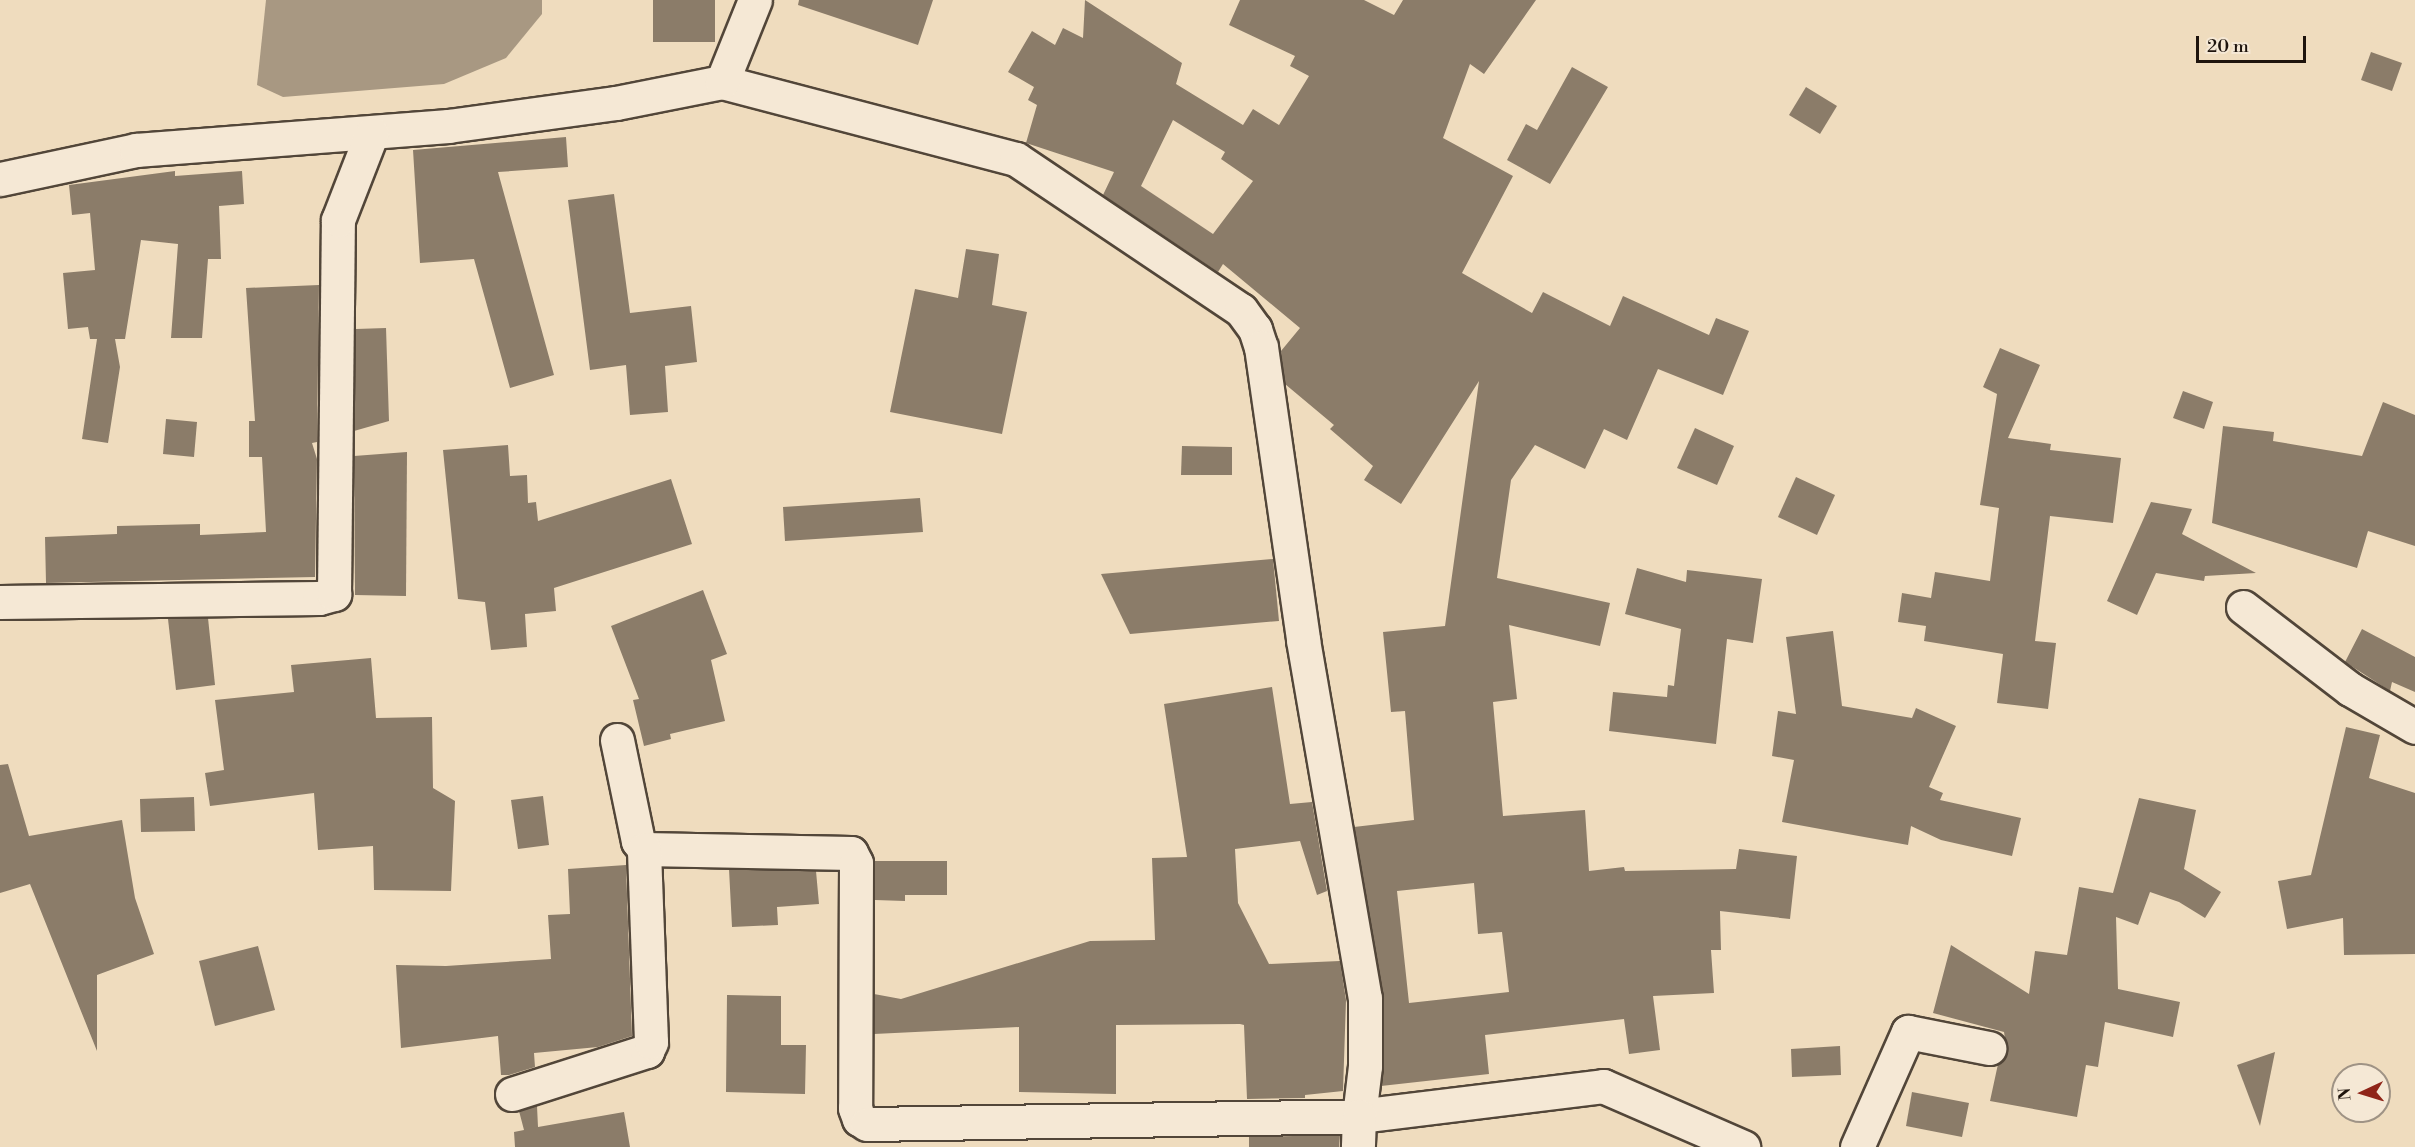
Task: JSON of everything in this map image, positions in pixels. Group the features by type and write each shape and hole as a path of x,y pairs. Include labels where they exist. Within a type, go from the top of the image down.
{"street":[{"path":"722,82 755,0"},
{"path":"0,179 136,150 372,133 616,103 722,82 1016,159 1241,310 1255,329 1261,347 1303,640 1365,998 1365,1066 1358,1131"},
{"path":"0,602 308,598 334,594 338,220 372,133"},
{"path":"2243,607 2350,689 2415,727"},
{"path":"512,1094 647,1051 651,1042 644,849 638,840 617,740"},
{"path":"644,849 851,853 856,863 855,1108 859,1119 867,1124 1358,1131 1603,1086 1743,1147"},
{"path":"1857,1147 1908,1032 1989,1048"}],"shaded area":[{"path":"266,0 542,0 542,14 506,58 444,84 283,97 257,85"}],"building":[{"path":"653,0 715,0 715,42 653,42"},
{"path":"799,0 933,0 918,45 798,5"},
{"path":"1085,0 1182,63 1176,84 1243,125 1253,109 1279,125 1309,76 1290,66 1295,56 1229,25 1240,0 1364,0 1394,15 1403,0 1536,0 1484,74 1470,64 1443,138 1513,176 1462,273 1532,313 1543,292 1610,326 1623,296 1709,335 1716,318 1749,331 1723,395 1658,369 1627,440 1604,429 1585,469 1535,445 1511,480 1497,578 1610,603 1600,646 1509,625 1517,699 1493,702 1503,816 1585,810 1589,871 1624,867 1625,871 1736,869 1739,849 1797,856 1790,919 1720,911 1721,950 1711,950 1714,993 1653,996 1660,1050 1629,1054 1624,1019 1485,1035 1489,1074 1381,1086 1383,995 1354,827 1414,820 1405,711 1391,712 1383,632 1445,626 1479,381 1401,504 1364,480 1373,466 1330,429 1334,425 1285,384 1281,351 1300,328 1223,264 1218,272 1103,195 1114,172 1026,143 1037,105 1028,100 1034,87 1008,72 1032,31 1055,45 1063,28 1083,38","holes":["1173,120 1225,152 1221,159 1253,181 1213,234 1141,186","1474,883 1478,934 1502,932 1509,992 1409,1003 1397,891"]},
{"path":"2371,52 2402,63 2392,91 2361,80"},
{"path":"1572,67 1608,87 1550,184 1507,160 1526,124 1537,130"},
{"path":"1806,87 1837,106 1820,134 1789,115"},
{"path":"566,137 568,167 498,172 554,375 510,388 474,259 420,263 413,150"},
{"path":"175,171 175,176 242,171 244,204 219,206 221,259 208,259 202,338 171,338 178,244 141,240 125,339 115,339 120,367 108,443 82,439 97,339 90,339 88,327 68,329 63,273 95,270 90,213 72,215 69,185"},
{"path":"614,194 630,313 691,306 697,362 665,366 668,412 630,415 626,365 590,370 568,200"},
{"path":"966,249 999,254 992,305 1027,312 1002,434 890,412 915,289 958,298"},
{"path":"319,285 317,442 312,443 317,459 315,577 46,583 45,537 117,534 117,526 200,524 200,535 266,532 262,457 249,457 249,421 255,421 246,288"},
{"path":"386,328 389,421 354,431 356,329"},
{"path":"2000,348 2040,365 2008,438 2051,444 2050,450 2121,458 2113,523 2050,516 2035,641 2056,643 2048,709 1997,703 2003,654 1924,641 1926,626 1898,622 1902,593 1931,598 1935,572 1990,581 1999,508 1980,505 1997,394 1983,387"},
{"path":"2183,391 2213,402 2204,429 2173,418"},
{"path":"2383,402 2415,415 2415,546 2368,531 2357,568 2212,523 2223,426 2274,432 2273,441 2362,456"},
{"path":"166,419 197,422 194,457 163,454"},
{"path":"1695,428 1734,446 1717,485 1677,468"},
{"path":"508,445 510,476 527,475 528,503 536,502 538,521 671,479 692,544 554,588 556,611 525,614 527,647 491,650 485,602 458,599 443,450"},
{"path":"1182,446 1232,447 1232,475 1181,475"},
{"path":"407,452 406,596 355,595 354,456"},
{"path":"1796,477 1835,495 1817,535 1778,517"},
{"path":"920,498 923,532 785,541 783,507"},
{"path":"2151,502 2192,509 2182,534 2256,573 2205,576 2204,581 2156,573 2137,615 2107,601"},
{"path":"1273,559 1279,621 1130,634 1101,574"},
{"path":"1637,568 1686,582 1687,570 1762,579 1753,643 1727,639 1716,744 1609,731 1613,692 1667,697 1668,685 1674,686 1681,629 1625,614"},
{"path":"703,590 727,654 711,660 725,721 670,734 671,739 644,746 633,700 639,699 611,626"},
{"path":"208,618 215,685 176,690 168,619"},
{"path":"2362,629 2415,657 2415,692 2392,682 2390,691 2345,662"},
{"path":"1833,631 1842,706 1912,718 1916,708 1956,726 1929,787 1943,793 1940,800 2021,818 2012,856 1941,840 1911,826 1908,845 1782,822 1794,760 1772,756 1778,711 1796,714 1786,637"},
{"path":"371,658 376,718 432,717 433,788 455,801 451,891 374,890 373,846 318,850 314,793 210,806 205,773 224,770 215,700 294,692 291,665"},
{"path":"1272,687 1290,804 1312,802 1327,891 1317,895 1300,841 1235,849 1238,903 1269,964 1340,961 1346,1000 1343,1091 1305,1095 1305,1098 1247,1099 1244,1025 1240,1024 1116,1025 1116,1094 1019,1092 1019,1027 874,1034 874,994 901,999 1090,941 1155,940 1152,858 1187,857 1164,704"},
{"path":"2346,727 2380,735 2369,778 2415,793 2415,954 2344,955 2343,918 2287,929 2278,881 2311,875"},
{"path":"8,764 29,836 122,820 135,898 154,954 97,975 97,1051 30,884 0,893 0,765"},
{"path":"543,796 549,845 518,849 511,800"},
{"path":"194,797 195,831 141,832 140,799"},
{"path":"2139,798 2196,810 2184,869 2221,892 2205,918 2179,902 2150,892 2138,925 2116,917 2118,989 2180,1002 2173,1037 2105,1022 2098,1067 2086,1065 2077,1117 1990,1101 1998,1064 2007,1052 2004,1032 1933,1013 1951,945 2029,994 2035,951 2067,955 2079,887 2113,893"},
{"path":"874,861 947,861 947,895 905,895 905,901 875,900"},
{"path":"626,865 632,1036 598,1047 534,1053 535,1067 509,1075 501,1075 498,1036 401,1048 396,965 446,966 551,959 548,915 570,914 568,869"},
{"path":"729,869 816,871 819,904 777,907 778,925 732,927"},
{"path":"258,946 275,1010 215,1026 199,961"},
{"path":"727,995 781,996 781,1045 806,1045 805,1094 726,1092"},
{"path":"1840,1046 1841,1075 1792,1077 1791,1049"},
{"path":"2275,1052 2260,1126 2237,1065"},
{"path":"1912,1092 1969,1103 1962,1137 1906,1126"},
{"path":"537,1106 538,1127 624,1112 630,1147 515,1147 514,1132 524,1130 519,1111"},
{"path":"1340,1135 1339,1147 1249,1147 1249,1137"}]}
